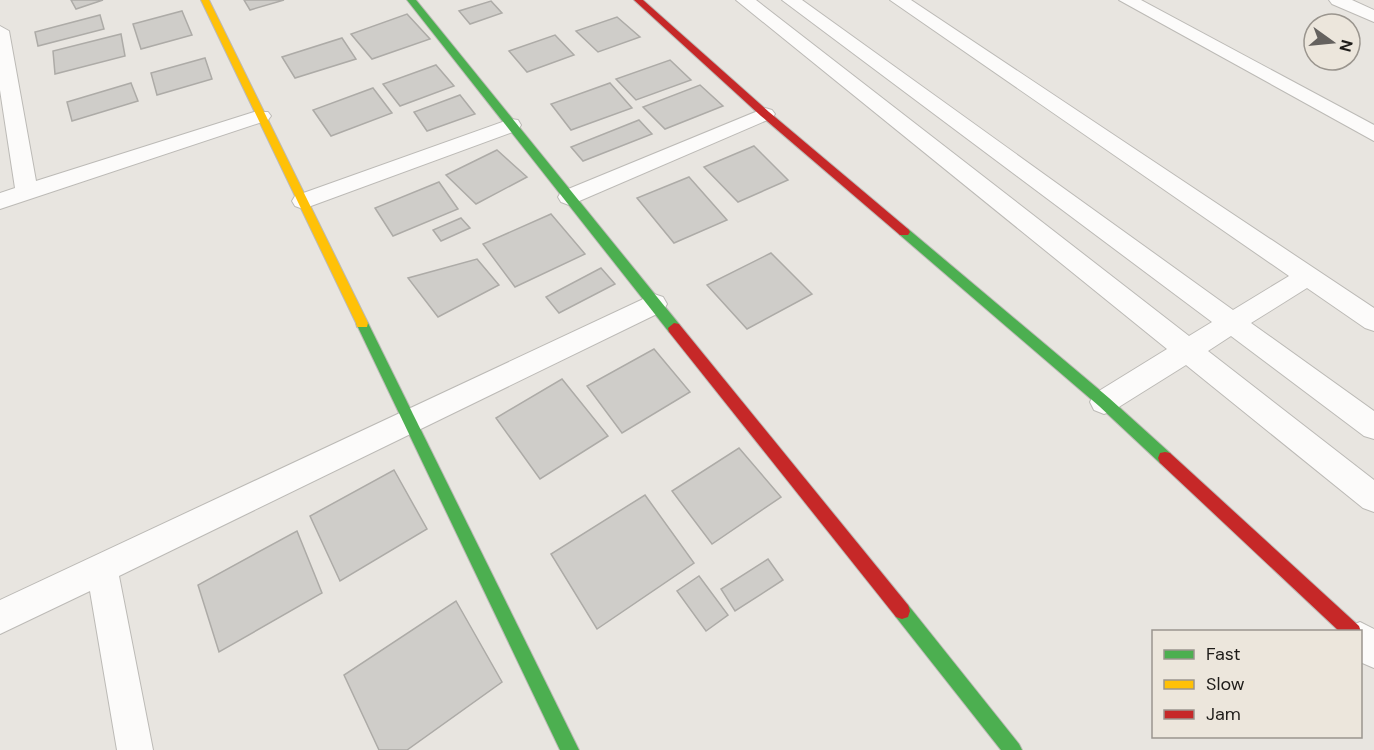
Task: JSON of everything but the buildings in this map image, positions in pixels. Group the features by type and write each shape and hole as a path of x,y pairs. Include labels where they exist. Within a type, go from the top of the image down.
{"street":[{"path":"205,0 570,750"},
{"path":"411,0 1013,750"},
{"path":"638,0 765,114 1104,402 1351,630"},
{"path":"745,0 1374,498"},
{"path":"791,0 1374,427"},
{"path":"899,0 1374,321"},
{"path":"1128,0 1374,134"},
{"path":"1338,0 1374,17"},
{"path":"0,32 27,192"},
{"path":"568,197 765,114"},
{"path":"0,201 261,116"},
{"path":"303,201 511,125"},
{"path":"1104,402 1307,276"},
{"path":"0,617 654,304"},
{"path":"102,568 135,750"},
{"path":"1362,641 1374,651"}],"traffic: fast":[{"path":"411,0 674,328"},
{"path":"904,232 1104,402 1165,458"},
{"path":"362,323 570,750"},
{"path":"902,611 1013,750"}],"traffic: slow":[{"path":"205,0 362,323"}],"traffic: jam":[{"path":"638,0 765,114 904,232"},
{"path":"674,328 902,611"},
{"path":"1165,458 1351,630"}]}
